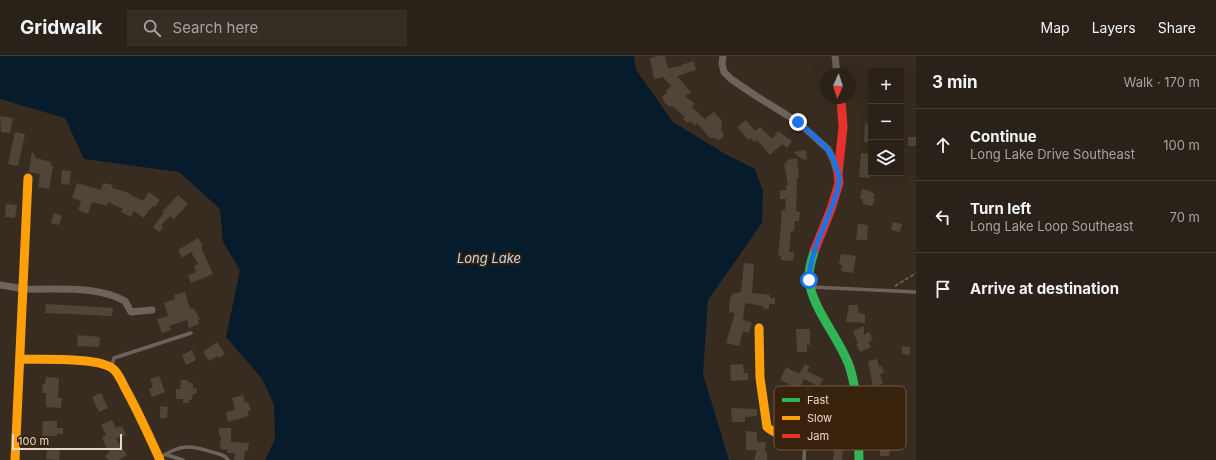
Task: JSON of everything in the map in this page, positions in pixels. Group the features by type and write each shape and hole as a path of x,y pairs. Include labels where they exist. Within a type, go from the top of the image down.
{"street":[{"path":"723,56 722,64 724,72 731,79 798,122 828,149 834,159 839,178 837,190 813,254 809,270 809,280 825,318 846,357 854,386"},
{"path":"835,56 836,68"},
{"path":"838,174 842,151 841,104"},
{"path":"15,460 21,359 28,178"},
{"path":"0,285 23,289 52,288 103,292 125,301 131,312 152,310"},
{"path":"760,328 758,370 761,398 767,427 770,432 774,434"},
{"path":"21,359 99,363 111,368 122,382 162,457"},
{"path":"859,450 859,460"}],"lane":[{"path":"811,287 916,292"},
{"path":"111,368 114,358 191,333"},
{"path":"162,457 174,450 196,447 225,456 228,460"},
{"path":"804,450 804,460"},
{"path":"162,457 183,460"}],"path":[{"path":"886,291 916,273"}],"water":[{"name":"Long Lake","path":"0,56 634,56 636,70 673,122 725,154 755,169 763,191 762,223 708,300 703,374 729,460 265,460 275,439 274,405 263,380 226,337 240,270 223,242 220,209 179,172 84,159 65,118 0,99"}],"building":[{"path":"665,56 668,68 681,66 694,61 696,70 677,76 691,92 685,96 695,104 692,107 705,119 714,112 722,121 721,129 724,136 718,141 716,138 710,138 697,123 695,126 690,121 688,123 683,119 685,117 672,106 670,107 665,103 662,97 667,93 666,91 671,86 663,77 654,79 650,58"},
{"path":"0,116 13,118 10,133 1,132"},
{"path":"746,120 755,131 760,127 772,139 778,131 792,141 787,148 782,144 770,155 757,140 754,142 751,138 748,140 737,127"},
{"path":"865,123 868,124 868,142 864,142"},
{"path":"15,132 25,134 18,166 8,164"},
{"path":"908,137 916,137 916,146 908,146"},
{"path":"806,150 807,159 803,160 793,152"},
{"path":"32,151 36,158 51,162 51,165 53,166 49,189 38,187 40,174 29,172"},
{"path":"861,153 868,154 868,176 870,176 870,178 859,177"},
{"path":"797,158 799,177 797,178 796,211 800,212 799,221 795,221 794,231 791,231 789,252 794,252 793,261 781,260 781,256 778,256 782,210 785,211 786,199 780,199 780,190 786,190 786,185 788,185 784,164 787,163 787,160"},
{"path":"62,170 71,171 69,185 61,184"},
{"path":"77,183 101,190 103,183 113,185 112,188 129,193 143,201 149,192 160,200 155,207 153,206 150,210 149,209 144,218 134,211 131,217 121,212 123,209 108,202 107,206 92,202 88,214 78,210 81,201 72,198"},
{"path":"862,189 874,193 875,200 872,206 863,204 863,199 860,199"},
{"path":"178,195 188,204 174,219 170,216 161,225 163,228 159,232 153,227 164,213 162,212"},
{"path":"6,204 17,205 15,218 5,217"},
{"path":"54,213 62,216 59,225 51,223"},
{"path":"893,222 902,224 900,232 891,230"},
{"path":"858,224 868,225 867,240 856,240"},
{"path":"198,238 203,246 201,247 213,274 191,283 188,275 196,272 194,266 198,264 191,252 182,258 178,250"},
{"path":"841,254 856,256 853,273 841,271 842,265 839,264"},
{"path":"744,263 754,264 752,293 770,295 770,298 775,298 775,304 769,304 769,309 762,308 763,306 745,303 743,320 752,323 749,333 743,331 739,346 726,343 735,313 729,312 730,298 733,293 739,293 741,291"},
{"path":"185,292 190,309 194,308 200,320 198,320 199,324 189,328 187,320 169,326 171,330 162,333 157,319 168,316 164,303 175,299 174,295"},
{"path":"46,304 113,308 112,316 45,313"},
{"path":"849,305 858,305 858,313 865,314 865,323 846,322"},
{"path":"864,326 864,335 869,332 873,340 868,342 871,347 860,352 856,344 858,344 853,331"},
{"path":"796,329 810,329 810,345 807,345 807,352 797,352"},
{"path":"78,335 100,337 99,347 77,346"},
{"path":"217,342 225,354 219,358 217,356 209,361 203,352"},
{"path":"902,346 910,347 910,355 902,354"},
{"path":"192,350 196,360 186,365 182,355"},
{"path":"877,359 879,367 882,366 884,373 880,374 883,384 873,386 868,361"},
{"path":"743,364 744,373 748,373 748,380 731,381 730,365"},
{"path":"805,364 810,366 807,371 823,379 820,386 804,379 800,386 793,386 780,380 786,367 799,374"},
{"path":"159,376 165,392 152,397 149,389 153,388 150,379"},
{"path":"46,377 59,378 58,398 62,398 61,408 46,407 46,393 42,393 43,384 45,384"},
{"path":"181,380 188,380 188,382 193,383 193,388 197,389 196,394 193,394 192,400 189,400 189,403 183,403 183,399 176,399 176,389 180,389"},
{"path":"101,393 108,408 99,412 92,397"},
{"path":"243,395 245,403 248,402 251,411 247,411 249,416 228,422 226,412 235,410 232,398"},
{"path":"160,406 168,407 167,418 160,418"},
{"path":"731,408 757,409 757,416 745,417 745,422 732,422"},
{"path":"112,420 116,428 122,426 126,435 116,439 127,455 119,460 109,460 105,456 109,453 102,437 106,435 101,425"},
{"path":"43,421 57,421 57,428 63,428 63,434 57,434 57,436 42,436"},
{"path":"219,428 231,428 231,442 249,443 248,451 245,451 244,460 234,460 235,453 227,453 228,450 220,449 221,436 219,436"},
{"path":"746,431 757,432 757,442 766,442 765,452 767,452 767,460 754,460 757,450 746,450"},
{"path":"47,450 60,450 59,460 46,459"},
{"path":"834,450 843,450 842,460 833,460"},
{"path":"880,450 890,450 889,456 880,456"}],"traffic: fast":[{"path":"815,249 809,272 811,290 820,313 846,357 854,386"},
{"path":"859,450 859,460"}],"traffic: slow":[{"path":"15,460 28,178"},
{"path":"759,328 760,378 767,427 774,432"},
{"path":"21,359 54,359 94,362 104,364 112,368 121,380 160,460"}],"traffic: jam":[{"path":"815,249 831,209 839,183 838,174 843,127 841,104"}],"route":[{"path":"798,122 828,149 834,159 839,178 837,190 813,254 809,270 809,280"}]}
